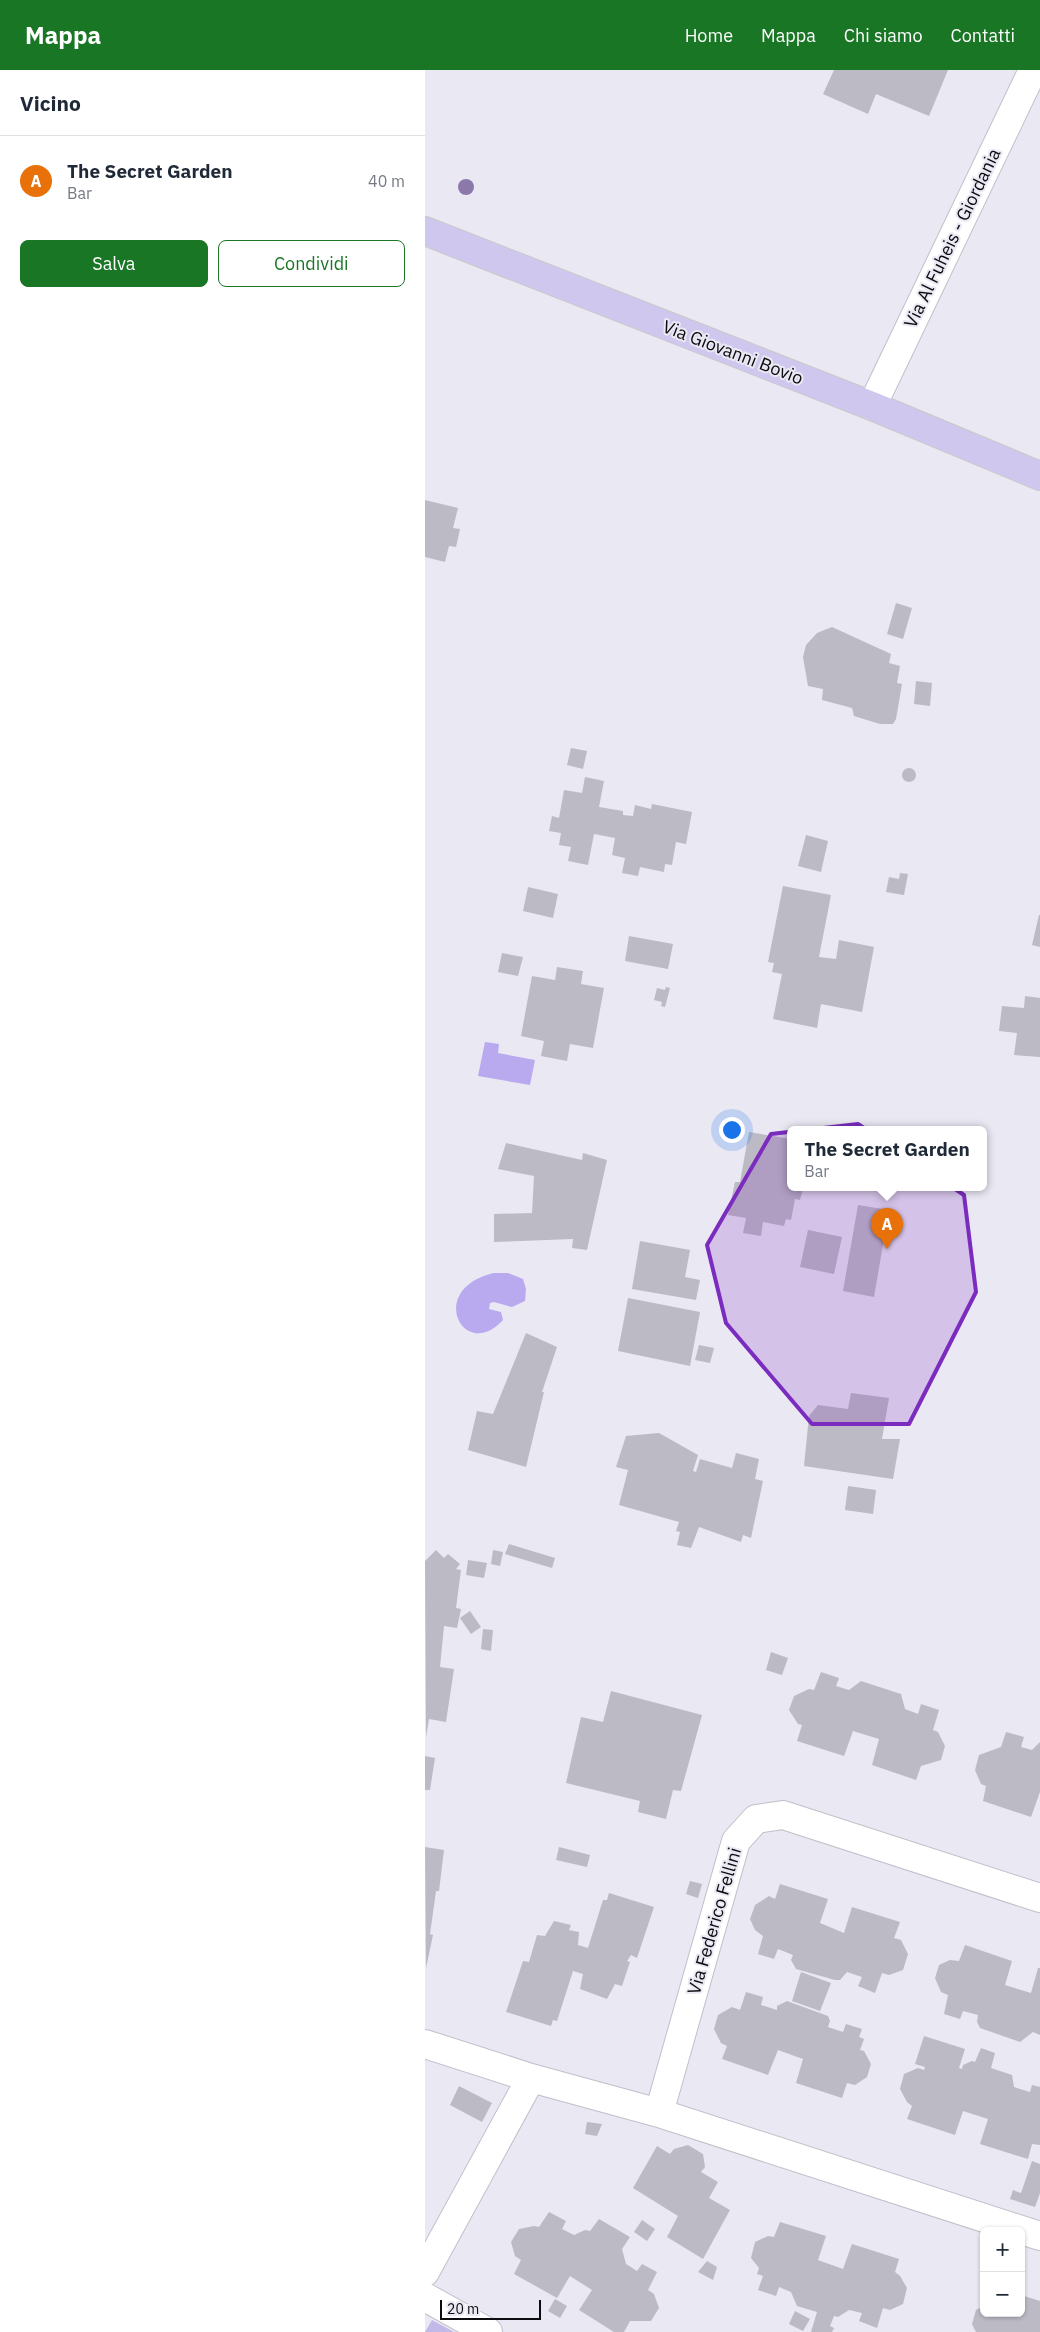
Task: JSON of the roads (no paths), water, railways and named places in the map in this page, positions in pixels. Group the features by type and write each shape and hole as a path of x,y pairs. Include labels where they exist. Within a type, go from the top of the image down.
{"main road":[{"name":"Via Giovanni Bovio","path":"425,231 872,406 1040,476"}],"street":[{"name":"Via Al Fuheis - Giordania","path":"872,406 1033,70"},
{"name":"Via Federico Fellini","path":"659,2113 736,1841 756,1819 783,1815 1040,1898"},
{"path":"425,2044 531,2078 659,2113 1040,2236"},
{"path":"425,2272 531,2078"},
{"path":"425,2297 488,2332"}],"place":[{"name":"The Secret Garden","path":"887,1249"}]}
